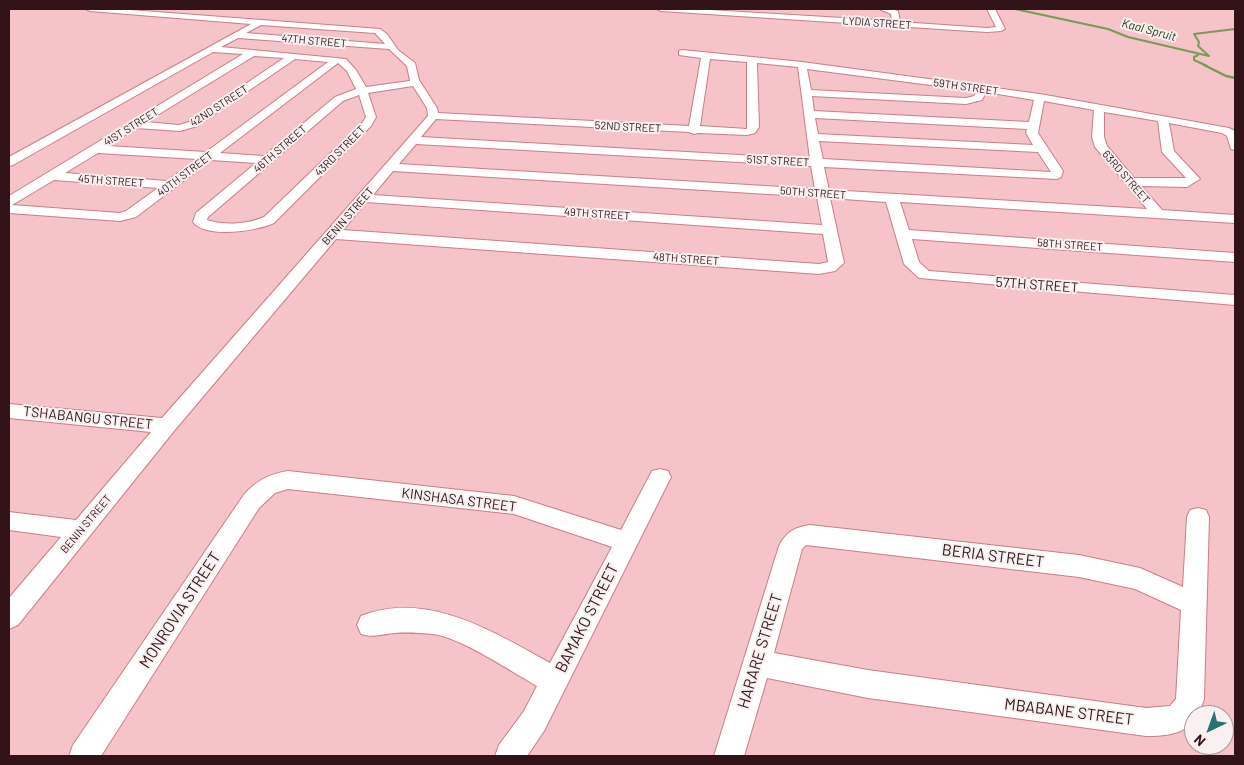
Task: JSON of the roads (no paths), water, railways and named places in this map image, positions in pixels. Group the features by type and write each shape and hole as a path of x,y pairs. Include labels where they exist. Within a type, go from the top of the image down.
{"street":[{"path":"90,9 377,31 384,36 391,47 412,65 415,83 432,108 433,116"},
{"name":"LYDIA STREET","path":"661,9 758,12 896,24 997,30 1001,28 991,9"},
{"path":"883,9 895,13 896,24"},
{"path":"9,162 260,22"},
{"name":"47TH STREET","path":"237,35 391,47"},
{"path":"212,49 337,60"},
{"name":"41ST STREET","path":"9,202 252,52"},
{"name":"59TH STREET","path":"682,53 802,65 1040,97 1099,107 1228,131 1232,134 1235,147"},
{"name":"42ND STREET","path":"134,125 180,128 193,124 294,56"},
{"path":"694,131 706,56"},
{"name":"43RD STREET","path":"246,228 269,220 367,124 371,113 361,91 348,65 337,60"},
{"name":"40TH STREET","path":"9,210 120,217 137,211 337,60"},
{"name":"52ND STREET","path":"433,116 741,133 753,129 752,60"},
{"name":"48TH STREET","path":"333,234 826,269 836,263 817,163 802,65"},
{"name":"46TH STREET","path":"246,228 208,225 200,222 200,219 339,99 361,91 415,83"},
{"path":"807,93 966,101 978,98 983,89"},
{"path":"810,114 1033,126 1040,97"},
{"name":"63RD STREET","path":"1099,107 1098,142 1159,215"},
{"name":"BENIN STREET","path":"9,617 167,426 433,116"},
{"path":"1131,182 1187,183 1194,179 1168,152 1163,119"},
{"name":"51ST STREET","path":"413,140 1045,176 1057,174 1057,171 1033,136 1033,126"},
{"path":"813,137 1041,149"},
{"path":"96,149 268,160"},
{"name":"50TH STREET","path":"390,167 1235,220"},
{"name":"45TH STREET","path":"51,176 171,185"},
{"name":"49TH STREET","path":"363,198 831,230"},
{"name":"57TH STREET","path":"892,198 915,268 925,275 1235,300"},
{"name":"58TH STREET","path":"904,234 1235,256"},
{"name":"TSHABANGU STREET","path":"9,410 167,426"},
{"name":"BAMAKO STREET","path":"510,756 534,721 660,477"},
{"name":"KINSHASA STREET","path":"288,480 514,505 626,542"},
{"name":"MONROVIA STREET","path":"84,756 251,502 269,485 277,481 288,480"},
{"name":"MBABANE STREET","path":"758,663 868,684 1092,716 1163,722 1178,718 1186,709 1190,699 1198,517"},
{"path":"9,521 81,530"},
{"name":"BERIA STREET","path":"791,546 797,538 810,535 1079,566 1118,572 1140,579 1194,604"},
{"name":"HARARE STREET","path":"729,756 791,546"},
{"path":"370,625 394,621 434,622 450,626 555,681"}],"waterway":[{"name":"Kaal Spruit","path":"1015,9 1108,29 1128,37 1209,56 1198,46 1199,42 1194,34 1235,29"},
{"name":"Kaal Spruit","path":"1198,55 1194,57 1194,60 1207,66"},
{"name":"Kaal Spruit","path":"1204,65 1226,76 1235,78"}]}
